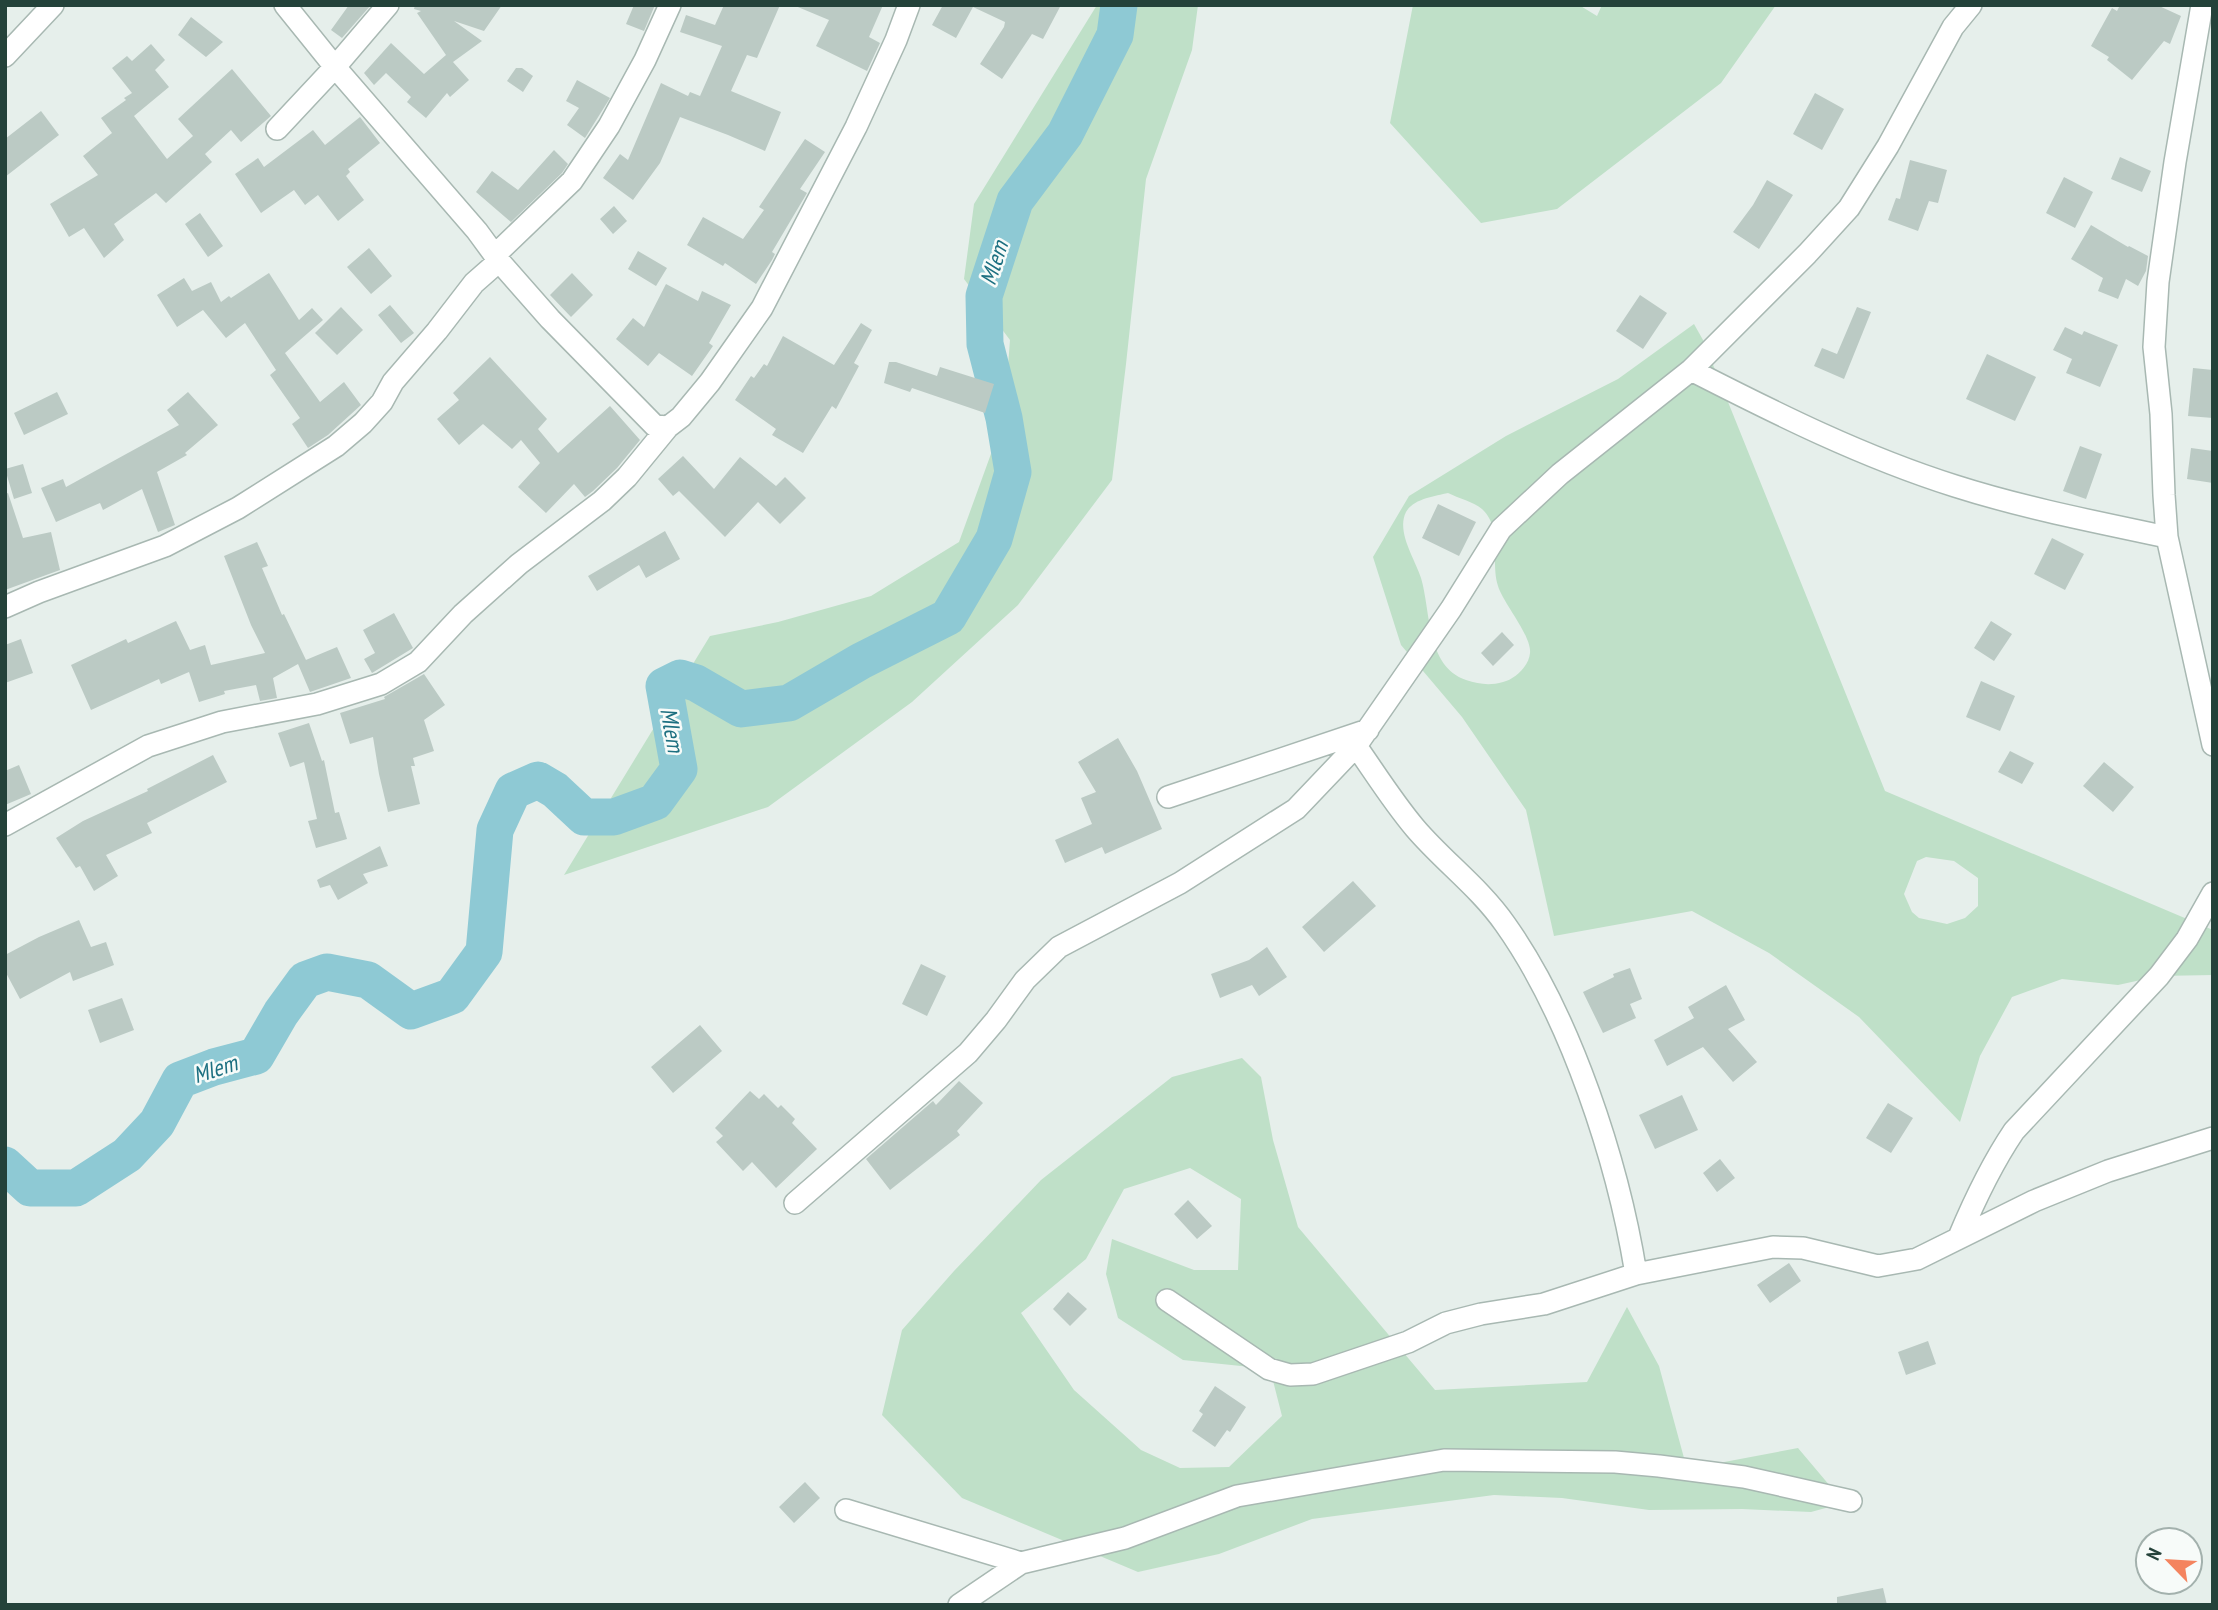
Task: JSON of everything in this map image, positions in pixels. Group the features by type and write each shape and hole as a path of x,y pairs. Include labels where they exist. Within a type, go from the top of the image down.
{"street":[{"path":"5,56 52,5"},
{"path":"285,5 550,319 633,406 655,425 668,427"},
{"path":"277,129 388,5"},
{"path":"5,607 165,546 238,508 336,446 382,402 393,382 474,284 572,181 609,126 645,60 670,5"},
{"path":"5,825 148,746 222,722 317,704 380,684 418,662 472,606 519,564 602,501 628,477 668,427 681,417 710,383 762,308 856,127 909,5"},
{"path":"794,1203 968,1053 1025,980 1059,947 1180,883 1296,809 1362,738 1451,609 1501,529 1560,474 1691,370 1849,208 1888,146 1953,27 1971,5"},
{"path":"2202,5 2175,162 2154,347 2168,537 2213,746"},
{"path":"1691,370 1791,422 1893,465 2021,505 2168,537"},
{"path":"1168,797 1362,738"},
{"path":"1362,738 1415,828 1504,922 1530,963 1573,1053 1607,1148 1636,1274"},
{"path":"1959,1237 1994,1160 2014,1131 2159,976 2187,939 2213,893"},
{"path":"1167,1300 1269,1369 1290,1375 1313,1374 1408,1342 1446,1323 1481,1314 1544,1304 1636,1274 1773,1247 1803,1248 1878,1266 1917,1259 2034,1202 2108,1171 2213,1138"},
{"path":"959,1605 1021,1563 1125,1538 1237,1496 1444,1460 1615,1462 1659,1466 1744,1477 1851,1501"},
{"path":"846,1510 1021,1563"}],"green space":[{"path":"1097,5 1198,5 1192,50 1146,179 1112,480 1018,605 912,702 768,807 564,875 710,636 778,622 871,596 959,542 1004,418 1010,340 964,279 974,204"},
{"path":"1413,5 1579,5 1597,16 1602,5 1776,5 1721,83 1557,209 1481,223 1390,123"},
{"path":"1694,324 1703,340 1885,791 2213,930 2213,975 2159,976 2118,985 2062,979 2012,997 1980,1056 1960,1122 1859,1017 1769,953 1692,911 1554,936 1526,810 1462,717 1401,645 1373,557 1409,496 1506,436 1618,379","holes":["1448,493 1479,507 1488,517 1494,535 1498,586 1527,638 1529,658 1517,675 1503,682 1480,683 1453,673 1437,651 1432,636 1421,578 1403,528 1406,512 1414,504","1926,857 1954,861 1978,878 1978,906 1965,918 1947,924 1919,918 1912,912 1904,894 1917,861"]},
{"path":"1242,1058 1261,1077 1273,1140 1298,1227 1435,1390 1587,1382 1627,1307 1659,1366 1687,1469 1798,1448 1841,1499 1851,1501 1811,1512 1742,1509 1649,1510 1562,1498 1494,1495 1312,1519 1219,1554 1138,1572 962,1498 882,1415 902,1330 1041,1180 1172,1077","holes":["1190,1168 1241,1199 1238,1270 1194,1270 1112,1239 1106,1274 1118,1318 1183,1360 1270,1369 1282,1416 1229,1467 1180,1468 1141,1450 1074,1390 1021,1313 1086,1259 1124,1189"]}],"building":[{"path":"349,5 371,5 342,38 331,30"},
{"path":"415,5 502,5 484,31 454,21 482,41 453,62 469,80 450,97 447,93 426,118 407,102 411,97 386,73 374,85 364,73 391,43 424,74 446,55 417,13 421,11 414,9"},
{"path":"634,5 655,5 644,31 626,24"},
{"path":"724,5 780,5 757,58 747,55 731,91 781,112 765,151 680,117 660,163 633,200 603,178 620,154 628,160 661,83 688,96 690,92 700,96 722,46 680,32 686,15 715,25"},
{"path":"793,5 883,5 869,37 880,43 867,71 816,46 829,20"},
{"path":"943,5 1061,5 1043,39 1032,34 1002,79 980,64 1005,22 973,7 956,38 932,25"},
{"path":"2120,5 2157,5 2181,16 2170,44 2164,41 2132,80 2107,60 2109,57 2091,46 2112,8 2117,11"},
{"path":"191,17 223,42 206,57 178,35"},
{"path":"151,44 165,60 155,70 169,87 134,116 167,159 193,136 178,119 232,69 271,116 241,142 231,130 205,154 212,162 166,203 156,193 114,224 124,240 104,258 84,228 69,237 50,204 98,175 83,156 112,133 101,118 132,93 112,68 127,56 132,61"},
{"path":"516,68 522,68 533,76 523,92 507,81"},
{"path":"577,80 610,98 585,138 567,125 579,108 566,101"},
{"path":"1815,93 1844,109 1822,150 1793,134"},
{"path":"41,111 59,135 5,177 5,139"},
{"path":"360,117 380,143 348,169 350,172 346,176 364,200 338,221 318,195 305,205 294,190 261,213 235,174 258,158 264,167 313,130 325,145"},
{"path":"805,139 825,152 800,189 807,193 772,252 775,254 772,260 756,284 725,263 723,266 687,245 703,217 743,239 764,210 759,207"},
{"path":"554,150 568,164 511,222 476,192 492,171 518,190"},
{"path":"2120,157 2151,171 2142,192 2111,179"},
{"path":"1910,160 1947,170 1938,203 1929,201 1918,231 1888,220 1896,198 1900,199"},
{"path":"2064,177 2093,192 2075,228 2046,213"},
{"path":"1767,180 1793,195 1759,249 1733,232"},
{"path":"614,206 627,221 613,234 600,219"},
{"path":"200,213 223,246 208,257 185,224"},
{"path":"2091,225 2148,256 2146,271 2138,286 2126,279 2118,299 2098,291 2103,278 2071,259"},
{"path":"369,248 392,276 371,294 347,267"},
{"path":"638,251 667,268 656,286 628,269"},
{"path":"269,273 299,320 312,308 323,320 285,353 320,402 344,382 361,405 328,435 308,448 292,424 300,418 270,375 276,370 245,323 226,338 203,310 177,327 157,295 184,278 192,291 211,282 221,302"},
{"path":"572,273 593,295 571,317 550,295"},
{"path":"666,284 698,301 702,291 731,305 709,343 713,346 692,376 659,353 648,366 616,339 633,318 644,327"},
{"path":"1640,295 1667,313 1643,349 1616,331"},
{"path":"390,305 414,333 401,343 378,315"},
{"path":"341,307 363,330 337,355 315,333"},
{"path":"1857,307 1871,312 1844,379 1814,366 1822,348 1837,354"},
{"path":"861,323 872,330 854,363 859,366 836,409 832,406 803,453 772,435 776,429 735,400 751,376 754,378 764,364 767,366 783,336 834,365"},
{"path":"2065,327 2082,335 2084,331 2118,345 2100,387 2066,373 2072,359 2053,350"},
{"path":"1987,354 2036,377 2015,421 1966,399"},
{"path":"490,357 547,419 538,429 558,453 610,406 640,440 593,491 585,497 574,484 546,513 518,487 540,463 521,440 512,449 483,424 459,445 437,419 459,400 453,393"},
{"path":"889,362 937,376 940,367 994,384 985,413 912,388 910,392 884,383"},
{"path":"2193,368 2213,370 2213,418 2188,416"},
{"path":"57,392 68,414 24,435 14,413"},
{"path":"188,392 218,425 185,453 187,455 157,472 175,525 158,532 142,489 103,510 100,503 56,522 41,488 63,479 66,487 179,425 167,410"},
{"path":"2080,446 2102,454 2086,499 2063,491"},
{"path":"2191,448 2213,451 2213,483 2187,479"},
{"path":"683,456 714,489 740,457 776,486 785,477 806,498 780,524 758,502 725,537 679,491 673,496 658,479"},
{"path":"23,464 32,493 14,499 5,469"},
{"path":"8,493 23,538 51,532 60,570 5,590 5,494"},
{"path":"1438,504 1476,522 1459,556 1422,538"},
{"path":"665,531 680,559 646,578 639,565 597,591 588,576"},
{"path":"2052,538 2084,554 2065,590 2034,574"},
{"path":"257,542 268,566 262,568 282,615 284,614 306,660 337,647 351,678 310,692 298,664 273,678 277,698 260,701 256,685 224,691 225,694 199,702 189,672 161,684 159,679 91,710 71,665 126,639 128,643 176,621 190,650 205,645 211,665 265,653 224,556"},
{"path":"394,613 413,648 372,673 364,659 375,653 363,630"},
{"path":"1991,621 2012,634 1994,661 1974,648"},
{"path":"1502,632 1514,645 1493,666 1481,653"},
{"path":"21,639 33,673 5,683 5,645"},
{"path":"424,674 445,705 424,720 434,751 413,758 415,766 411,766 420,804 388,812 373,737 350,744 340,713 385,699 384,697"},
{"path":"1981,681 2015,696 2000,731 1966,717"},
{"path":"309,723 322,761 324,760 335,813 339,812 347,839 316,848 308,821 317,819 304,762 290,767 278,733"},
{"path":"1118,738 1137,771 1162,829 1105,854 1102,847 1065,863 1055,840 1092,824 1081,798 1096,792 1078,762"},
{"path":"2010,751 2034,763 2022,784 1998,772"},
{"path":"213,755 227,782 147,823 152,833 106,855 118,876 94,891 80,866 76,868 56,838 83,821 148,791 147,789"},
{"path":"2104,762 2134,787 2113,812 2083,786"},
{"path":"19,765 31,794 5,805 5,771"},
{"path":"380,846 388,866 363,874 368,883 338,900 330,885 320,888 317,880"},
{"path":"1353,881 1376,906 1324,952 1302,927"},
{"path":"79,920 91,947 106,942 114,965 73,981 70,972 20,999 5,971 5,955"},
{"path":"1267,947 1287,977 1259,996 1252,985 1220,998 1211,974 1249,960"},
{"path":"921,964 946,976 927,1016 902,1004"},
{"path":"1630,968 1642,999 1630,1004 1636,1018 1603,1033 1583,992 1614,977 1613,974"},
{"path":"1726,985 1745,1020 1728,1029 1757,1062 1733,1082 1703,1047 1667,1066 1654,1040 1694,1018 1688,1007"},
{"path":"122,998 134,1030 100,1043 88,1010"},
{"path":"700,1025 722,1051 673,1093 651,1067"},
{"path":"959,1081 983,1103 957,1131 960,1135 890,1190 866,1159 933,1101 936,1105"},
{"path":"750,1091 759,1099 764,1094 778,1108 781,1105 795,1119 792,1123 817,1149 776,1188 752,1162 743,1171 716,1142 723,1136 715,1128"},
{"path":"1682,1095 1698,1130 1655,1149 1639,1115"},
{"path":"1888,1103 1913,1118 1891,1153 1866,1138"},
{"path":"1720,1159 1735,1178 1717,1192 1703,1173"},
{"path":"1188,1200 1212,1226 1197,1239 1174,1214"},
{"path":"1789,1263 1801,1281 1770,1303 1757,1285"},
{"path":"1068,1292 1087,1309 1070,1326 1053,1309"},
{"path":"1928,1341 1936,1364 1906,1375 1898,1352"},
{"path":"1215,1386 1246,1407 1230,1432 1227,1430 1215,1447 1192,1431 1203,1414 1199,1411"},
{"path":"805,1482 820,1498 794,1523 779,1507"},
{"path":"1883,1588 1887,1605 1837,1605 1837,1597"}],"waterway":[{"name":"Mlem","path":"5,1165 30,1188 76,1188 127,1155 157,1123 180,1080 214,1067 256,1056 281,1013 305,980 327,972 368,980 411,1011 452,996 484,952 495,830 513,791 538,780 555,790 584,817 614,817 655,802 679,769 664,686 680,678 696,683 741,709 789,703 861,661 948,617 994,539 1013,472 1004,418 985,344 984,296 1015,201 1065,134 1115,35 1119,5"}]}
